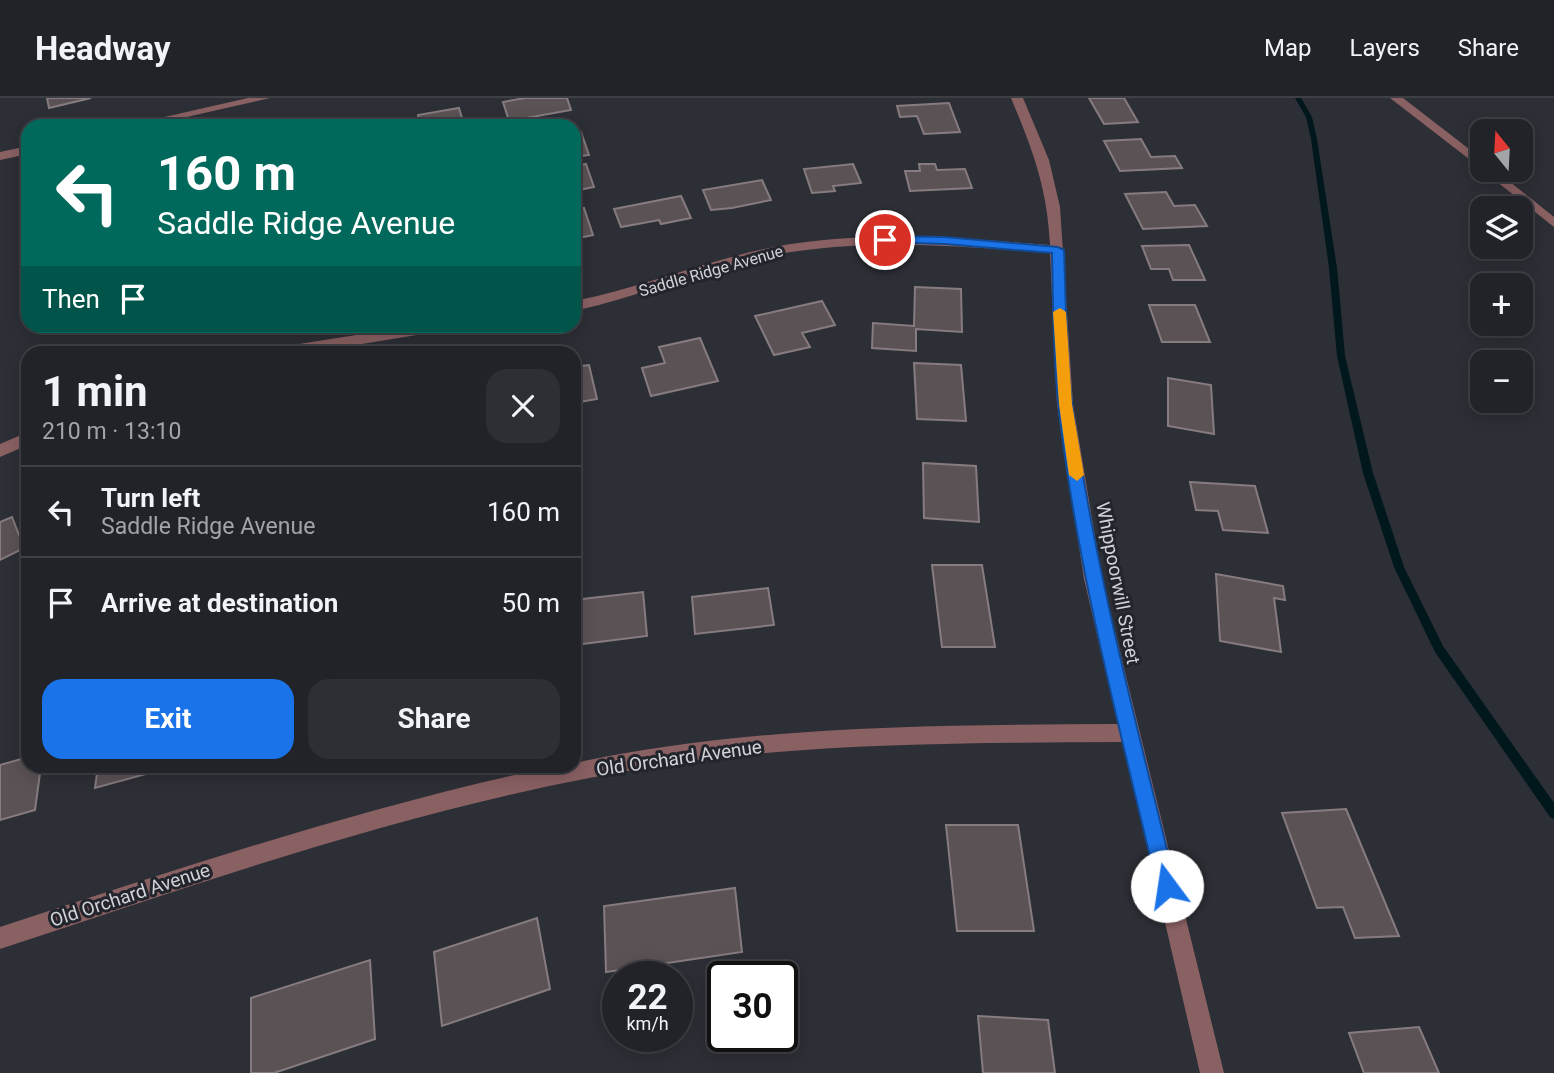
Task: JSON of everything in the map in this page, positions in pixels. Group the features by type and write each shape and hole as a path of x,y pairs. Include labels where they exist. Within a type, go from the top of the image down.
{"street":[{"path":"164,119 264,98"},
{"name":"Whippoorwill Street","path":"1017,98 1043,160 1054,207 1065,404 1093,579 1212,1073"},
{"path":"1396,98 1470,156"},
{"path":"0,156 21,152"},
{"path":"1503,182 1554,223"},
{"name":"Saddle Ridge Avenue","path":"581,304 646,290 773,251 845,241 945,240 1058,250"},
{"path":"317,346 398,333"},
{"path":"0,451 21,441"},
{"name":"Old Orchard Avenue","path":"581,772 678,754 812,740 936,734 1129,733"},
{"name":"Old Orchard Avenue","path":"0,938 246,857 402,810 575,773"}],"building":[{"path":"47,98 91,98 49,108"},
{"path":"525,98 567,98 571,110 508,119 503,102"},
{"path":"1089,98 1124,98 1138,122 1104,124"},
{"path":"949,103 960,132 924,134 917,116 900,117 897,106"},
{"path":"459,108 462,119 419,119 418,115"},
{"path":"581,132 589,155 581,156"},
{"path":"1141,139 1151,157 1175,156 1182,168 1120,171 1104,141"},
{"path":"586,164 594,187 581,190 581,165"},
{"path":"853,164 861,183 833,186 835,191 812,193 804,169"},
{"path":"919,164 935,164 937,170 965,169 972,188 910,191 905,171 920,171"},
{"path":"762,180 771,200 732,208 711,210 703,190"},
{"path":"1166,192 1174,206 1195,205 1207,226 1143,229 1125,194"},
{"path":"681,196 691,218 661,224 659,220 621,227 614,209"},
{"path":"584,208 593,235 581,238 581,209"},
{"path":"1189,245 1205,280 1173,280 1169,269 1151,269 1142,246"},
{"path":"915,287 961,289 962,332 916,329 916,351 872,348 873,323 914,326"},
{"path":"822,301 835,325 802,333 810,347 774,355 755,316"},
{"path":"1149,305 1195,305 1210,342 1162,342"},
{"path":"700,338 718,381 651,396 642,368 665,363 659,347"},
{"path":"914,363 961,365 966,421 917,419"},
{"path":"589,365 597,399 581,402 581,366"},
{"path":"1168,378 1211,385 1214,434 1168,426"},
{"path":"923,463 976,466 979,522 924,518"},
{"path":"1190,482 1255,486 1268,533 1223,530 1218,511 1196,510"},
{"path":"12,517 21,540 21,550 0,560 0,522"},
{"path":"932,565 982,565 995,647 942,647"},
{"path":"1216,574 1283,586 1285,600 1274,598 1281,652 1220,641"},
{"path":"768,588 774,625 695,634 692,597"},
{"path":"643,592 647,636 581,644 581,599"},
{"path":"21,759 21,773 40,773 35,810 0,820 0,765"},
{"path":"97,773 150,773 95,788"},
{"path":"1346,809 1399,936 1355,938 1343,907 1317,908 1282,813"},
{"path":"946,825 1018,825 1034,931 957,931"},
{"path":"735,888 742,952 681,961 606,961 604,906"},
{"path":"537,918 550,989 442,1026 434,952"},
{"path":"370,960 375,1039 274,1073 251,1073 251,998"},
{"path":"978,1016 1048,1020 1055,1073 983,1073"},
{"path":"1419,1027 1439,1073 1364,1073 1349,1033"}],"waterway":[{"path":"1298,98 1309,117 1314,139 1333,268 1341,356 1368,473 1399,567 1439,649 1554,813"}],"slow traffic":[{"path":"1060,312 1065,404 1077,475"}],"route":[{"path":"885,240 945,240 1058,250 1060,348 1065,404 1093,579 1167,886"}]}
